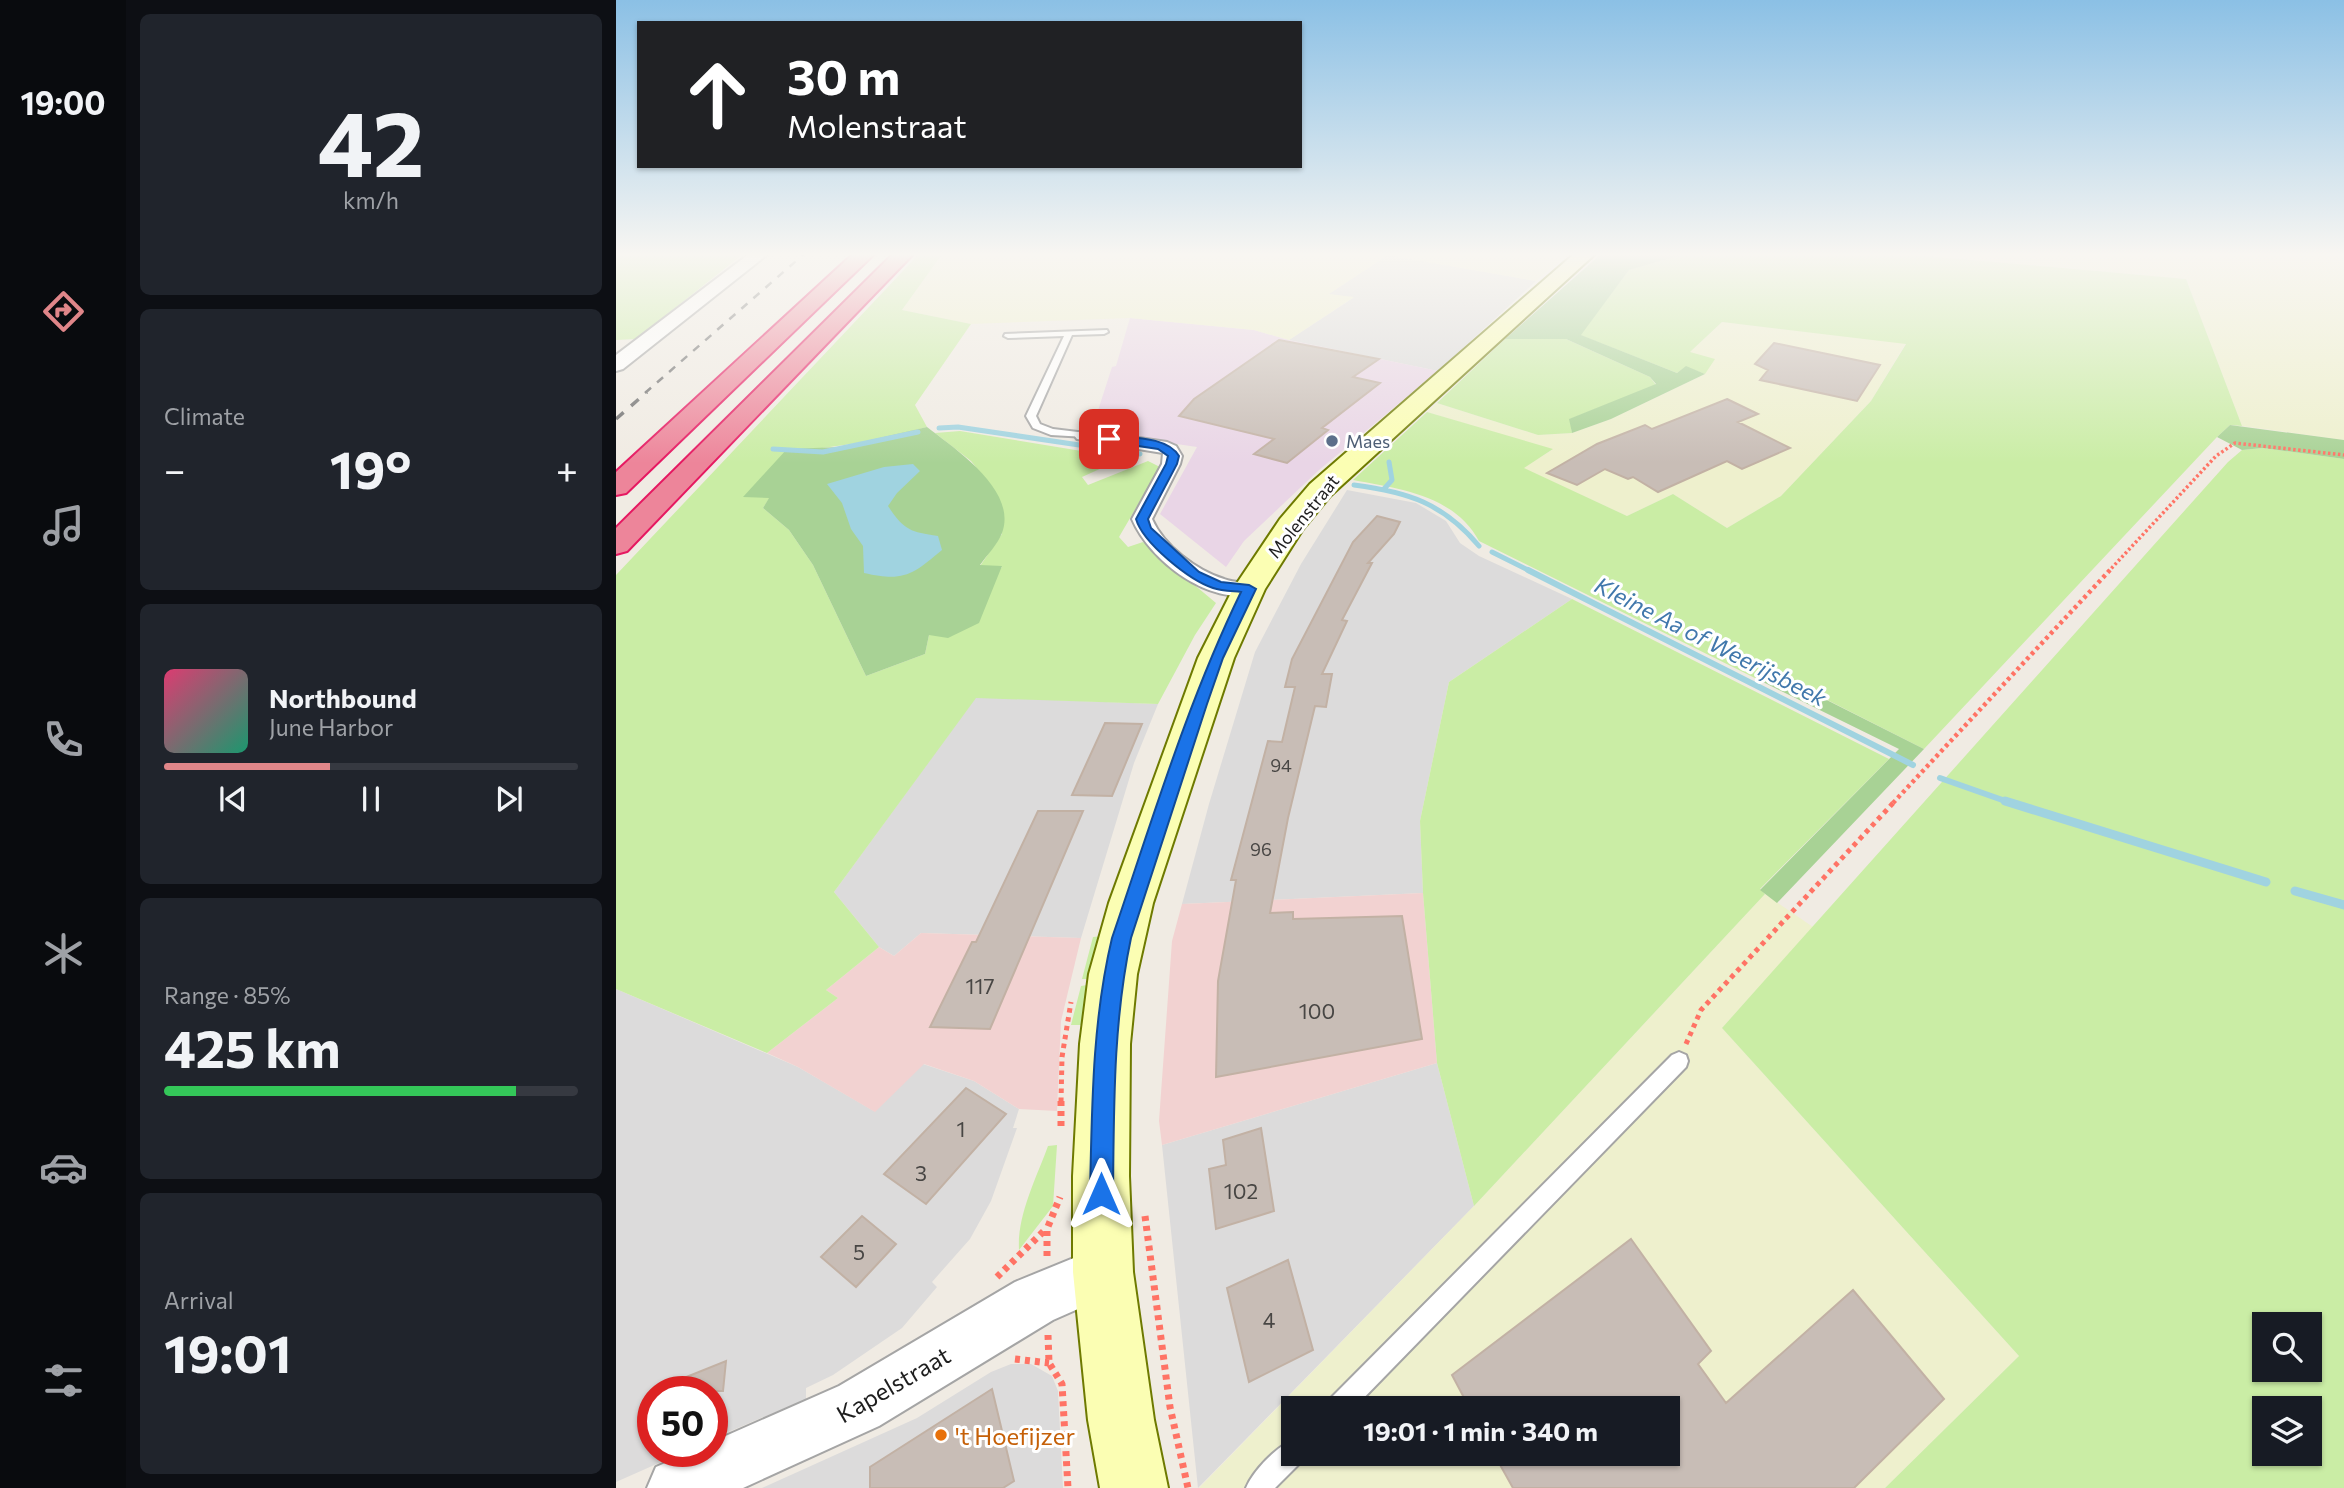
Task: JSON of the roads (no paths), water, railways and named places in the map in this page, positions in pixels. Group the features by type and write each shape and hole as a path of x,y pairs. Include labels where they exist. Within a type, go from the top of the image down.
{"highway":[{"path":"616,487 791,323"},
{"path":"616,545 835,323"}],"main road":[{"name":"Molenstraat","path":"1134,1488 1121,1420 1103,1272 1101,1176 1105,1044 1113,974 1131,903 1216,658 1249,589 1291,525 1340,469 1507,323"}],"street":[{"path":"616,365 670,323"},
{"path":"1083,435 1161,446 1170,450 1173,456 1171,464 1142,519 1145,530 1194,574 1218,585 1249,589"},
{"name":"Kapelstraat","path":"677,1488 859,1406 1034,1301 1103,1272"}],"lane":[{"path":"1008,336 1104,332"},
{"path":"1069,333 1031,416 1036,426 1051,432 1083,435"},
{"path":"1349,1396 1679,1061"},
{"path":"1258,1488 1281,1464"}],"water":[{"path":"913,464 920,471 897,493 888,506 903,525 921,533 938,536 942,550 907,574 889,577 864,573 863,546 851,529 842,503 827,484 884,467"}],"waterway":[{"name":"Kleine Aa of Weerijsbeek","path":"939,428 958,427 1140,454"},
{"name":"Kleine Aa of Weerijsbeek","path":"773,449 823,452 918,432"},
{"path":"1384,489 1392,480 1389,462"},
{"name":"Kleine Aa of Weerijsbeek","path":"1354,485 1391,491 1423,502 1452,519 1479,546"},
{"name":"Kleine Aa of Weerijsbeek","path":"1492,552 1528,570"},
{"name":"Kleine Aa of Weerijsbeek","path":"1528,570 1532,572"},
{"name":"Kleine Aa of Weerijsbeek","path":"1528,570 1913,765"},
{"name":"Kleine Aa of Weerijsbeek","path":"1940,778 2008,802"},
{"name":"Kleine Aa of Weerijsbeek","path":"2008,802 2266,882"},
{"name":"Kleine Aa of Weerijsbeek","path":"2295,891 2344,905"}],"railway":[{"path":"645,393 725,323"},
{"path":"616,419 647,392"}],"place":[{"name":"Maes","path":"1332,441"},
{"name":"'t Hoefijzer","path":"941,1435"}]}
